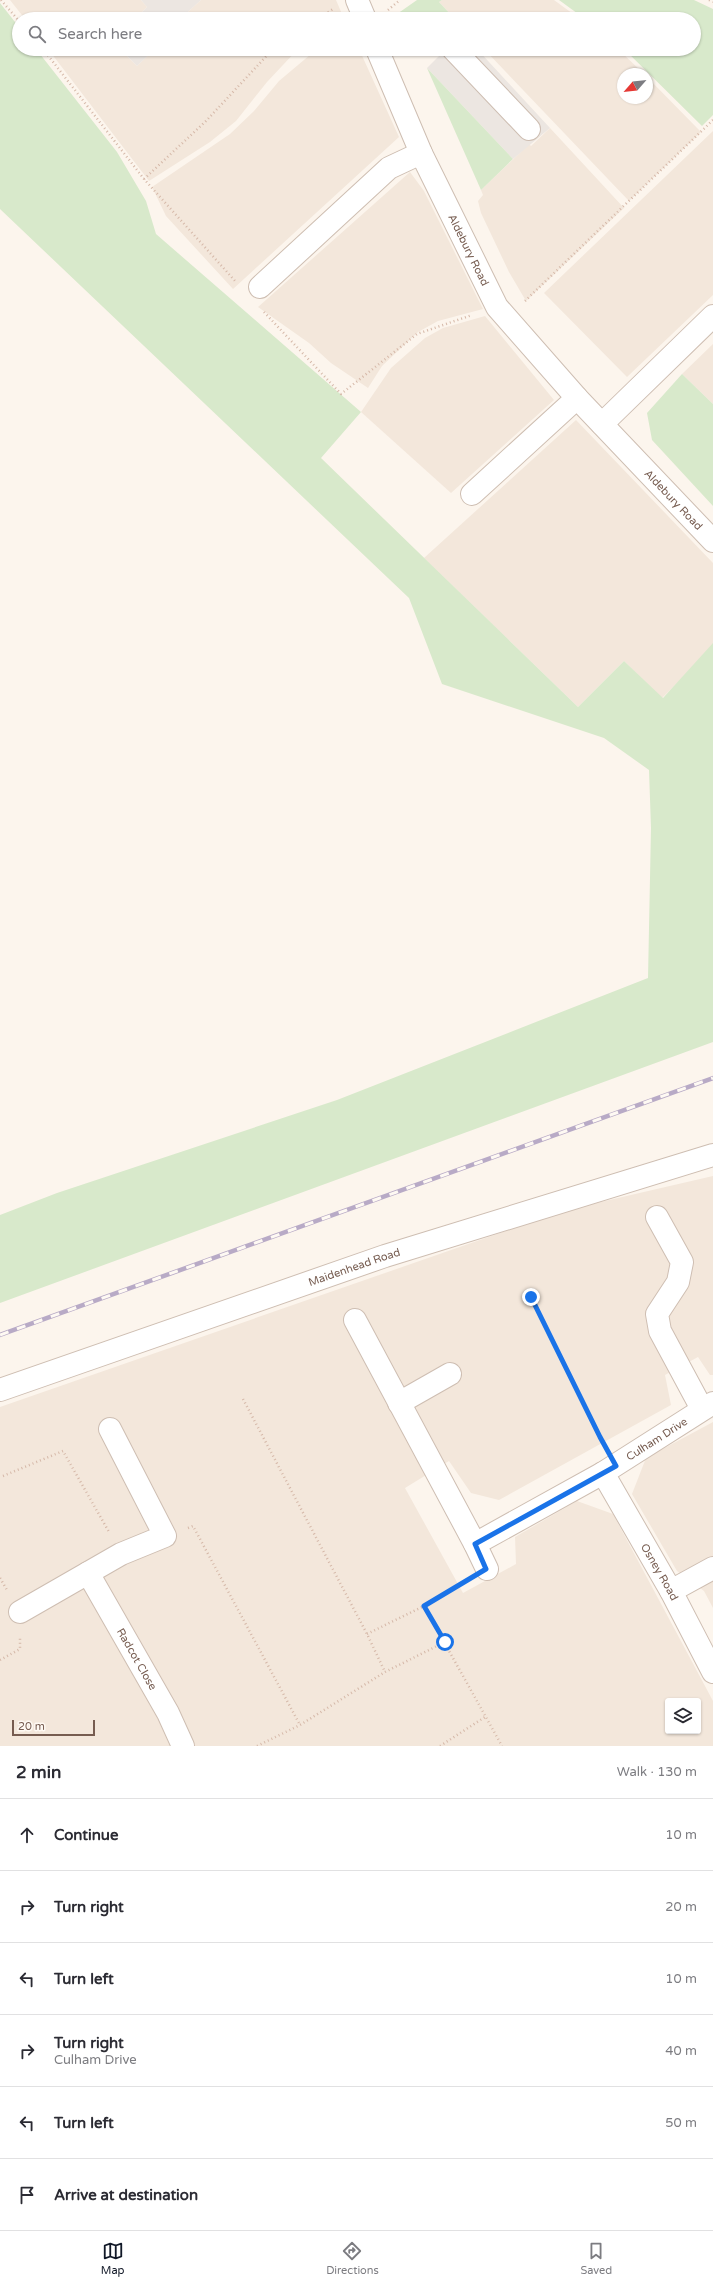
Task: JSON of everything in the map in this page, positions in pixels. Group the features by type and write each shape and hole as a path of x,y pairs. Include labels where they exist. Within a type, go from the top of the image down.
{"street":[{"path":"357,0 362,12"},
{"name":"Aldebury Road","path":"383,56 421,153 502,313 577,398 713,541"},
{"path":"460,56 529,129"},
{"path":"249,286 389,168 421,153"},
{"path":"602,424 713,316"},
{"path":"472,494 577,398"},
{"name":"Maidenhead Road","path":"0,1390 385,1256 713,1156"},
{"path":"656,1217 682,1262 678,1282 657,1314 660,1331 708,1406"},
{"path":"355,1320 475,1544 486,1569"},
{"path":"399,1403 450,1374"},
{"name":"Culham Drive","path":"475,1544 610,1470 708,1406"},
{"path":"20,1612 122,1554 165,1536 110,1429"},
{"name":"Osney Road","path":"610,1470 713,1672"},
{"path":"671,1591 713,1568"},
{"name":"Radcot Close","path":"88,1573 168,1713 183,1746"}],"path":[{"path":"1,0 12,13"},
{"path":"709,0 713,2"},
{"path":"48,56 144,179 249,286"},
{"path":"144,179 206,121 266,56"},
{"path":"261,308 341,394 416,334 502,313 713,120"},
{"path":"531,1297 600,1437 610,1470"},
{"path":"243,1399 367,1634 385,1672"},
{"path":"3,1476 63,1451 122,1554"},
{"path":"165,1536 193,1526 300,1725"},
{"path":"367,1634 424,1606 486,1569"},
{"path":"424,1606 445,1642 485,1718 502,1746"},
{"path":"257,1746 300,1725 385,1672 445,1642"},
{"path":"440,1746 485,1718"}],"shaded area":[{"path":"10,0 141,0 147,7 142,12 19,12"},
{"path":"141,0 201,0 188,12 142,12 147,7"},
{"path":"201,0 336,0 341,12 188,12"},
{"path":"442,0 554,0 570,12 448,12 439,2"},
{"path":"53,56 127,56 137,66 148,56 291,56 267,82 236,121 210,142 149,181"},
{"path":"127,56 148,56 137,66"},
{"path":"309,56 362,56 399,137 233,289 166,216 152,187 230,134 254,111 279,81"},
{"path":"439,56 483,56 550,128 513,159 427,68"},
{"path":"491,56 625,56 638,68 617,68 617,104 653,104 653,83 701,132 629,201"},
{"path":"550,128 624,208 526,301 509,272 481,213 478,201 483,195 481,190 529,144 531,146"},
{"path":"713,131 713,295 627,377 544,293"},
{"path":"410,172 424,191 483,309 438,321 418,332 382,366 368,388 331,363 309,343 258,307"},
{"path":"485,316 554,400 451,493 361,412 391,368 425,338 443,328"},
{"path":"713,344 713,404 682,374"},
{"path":"576,420 713,563 713,648 662,698 624,661 578,707 424,558"},
{"path":"713,1176 713,1375 710,1375 698,1357 665,1375 671,1405 499,1500 471,1493 449,1461 405,1488 463,1593 516,1564 515,1537 577,1501 613,1514 713,1701 713,1746 0,1746 0,1407 566,1210"},
{"path":"713,1422 713,1608 704,1591 677,1571 632,1494 646,1458"}],"green space":[{"path":"417,0 442,0 439,2 448,12 400,12"},
{"path":"559,0 694,0 713,9 713,115 702,126 653,78 653,68 643,68 631,56 701,56 701,12 575,12"},
{"path":"0,3 12,18 12,56 42,56 117,152 146,201 156,234 361,412 321,458 578,707 624,661 663,698 713,643 713,1042 0,1303 0,1215 57,1193 337,1100 648,978 651,828 649,770 604,738 442,684 409,598 0,209"},
{"path":"427,68 513,159 481,190"},
{"path":"682,374 713,404 713,506 652,440 647,413"}],"railway":[{"path":"0,1335 713,1078"}],"route":[{"path":"445,1642 424,1606 486,1569 475,1544 616,1466 600,1437 531,1297"}]}
